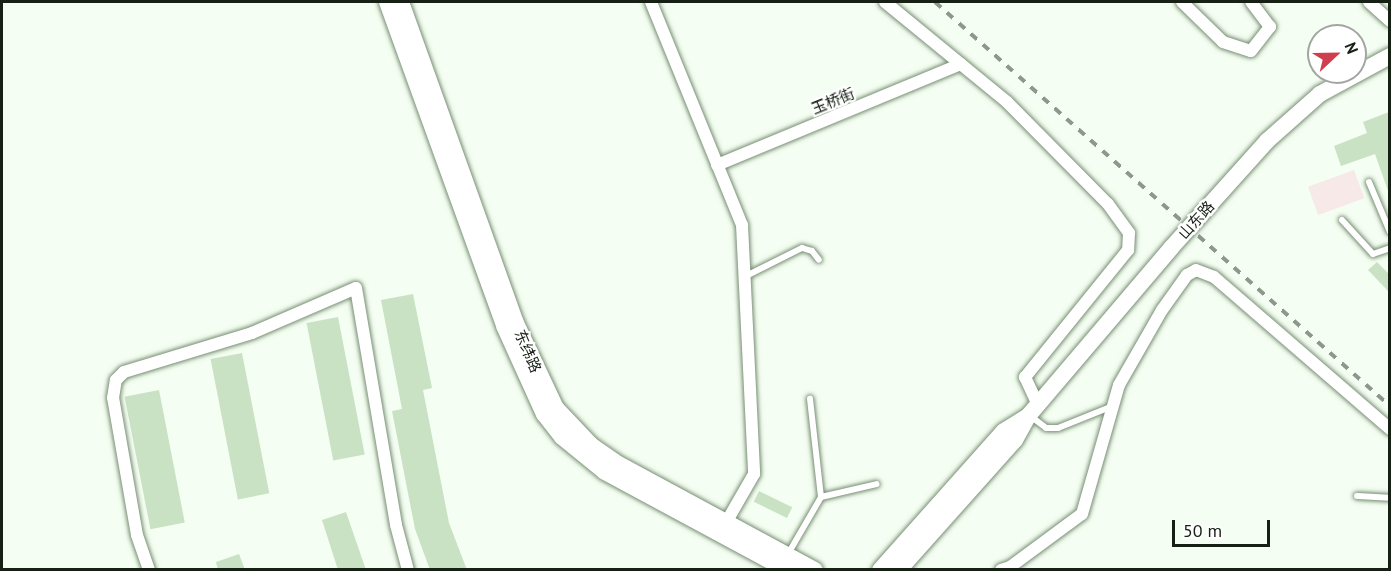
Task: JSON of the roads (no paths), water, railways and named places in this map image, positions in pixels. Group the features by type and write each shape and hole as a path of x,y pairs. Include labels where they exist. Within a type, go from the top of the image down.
{"main road":[{"name":"东纬路","path":"387,2 507,335 544,414 562,437 605,472 722,528"},
{"name":"东纬路","path":"401,2 515,321 556,408 591,445 615,462 785,564 815,570"},
{"name":"山东路","path":"899,570 1015,440 1034,410 1171,248 1292,116 1328,89 1389,56"},
{"name":"山东路","path":"880,570 1004,431 1034,410"}],"street":[{"path":"651,2 742,225 754,474 722,528"},
{"path":"885,2 1007,102 1091,187 1129,233 1128,250 1025,377 1034,410"},
{"path":"1182,2 1223,42 1251,51 1270,27 1251,2"},
{"path":"1369,2 1389,21"},
{"name":"玉桥街","path":"717,165 962,64"},
{"path":"1001,570 1010,567 1082,514 1119,385 1162,310 1187,275 1196,270 1214,277 1389,429"},
{"path":"150,570 137,535 113,398 116,380 124,372 252,333 356,288 396,525 408,570"}],"lane":[{"path":"1369,182 1389,232"},
{"path":"1342,220 1373,254 1389,248"},
{"path":"744,277 802,248 812,251 819,261"},
{"path":"785,564 821,497 810,399"},
{"path":"1034,410 1046,428 1058,428 1113,406"},
{"path":"821,497 877,484"},
{"path":"1357,496 1389,498"}],"railway":[{"path":"935,2 1390,406"}]}
